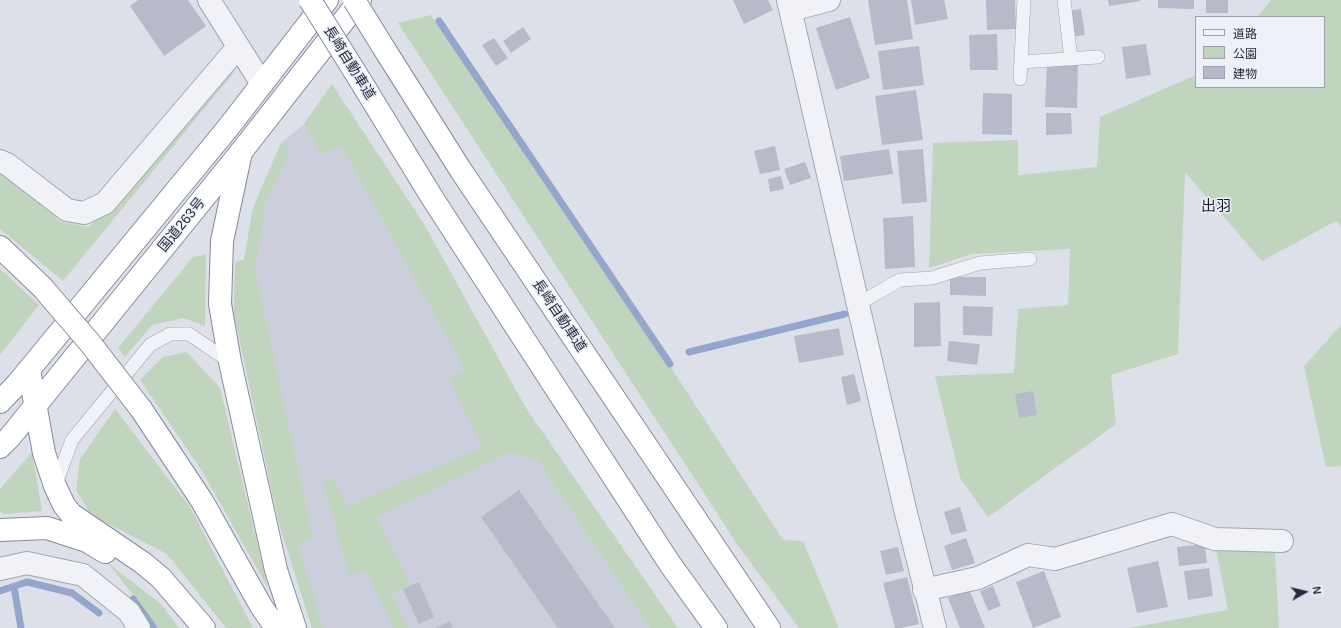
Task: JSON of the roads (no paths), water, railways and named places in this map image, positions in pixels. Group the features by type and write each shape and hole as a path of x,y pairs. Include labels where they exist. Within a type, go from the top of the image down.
{"highway":[{"name":"長崎自動車道","path":"310,0 434,199 662,551 716,628"},
{"name":"国道263号","path":"0,402 29,370 227,129 327,0"},
{"name":"長崎自動車道","path":"354,0 460,169 769,628"},
{"name":"国道263号","path":"0,446 10,437 241,152 360,0"},
{"path":"241,152 222,241 220,304 230,362 276,570 294,628"},
{"path":"0,247 42,287 90,343 141,409 202,501 261,606 276,628"},
{"path":"29,370 44,453 55,486 64,505 71,514 143,563 161,578 204,628"},
{"path":"0,530 47,528 86,541 135,570 161,592 196,628"}],"street":[{"path":"209,0 262,84"},
{"path":"829,0 788,3 924,590 935,628"},
{"path":"0,161 7,164 67,210 84,213 105,203 238,47"},
{"path":"924,590 978,578 1028,555 1055,559 1172,524 1215,539 1282,540"},
{"path":"0,569 27,563 83,575 129,612 139,628"}],"lane":[{"path":"1020,79 1024,0"},
{"path":"1064,0 1071,59"},
{"path":"1021,62 1098,57"},
{"path":"858,304 900,280 932,278 980,263 1030,259"},
{"path":"55,486 72,440 150,345 170,334 189,334 230,362"}],"waterway":[{"path":"439,21 670,364"},
{"path":"689,352 845,314"},
{"path":"0,591 27,582 72,593 99,613"},
{"path":"14,587 21,628"},
{"path":"133,599 154,628"}],"district":[{"name":"出羽","path":"1216,207"}]}
